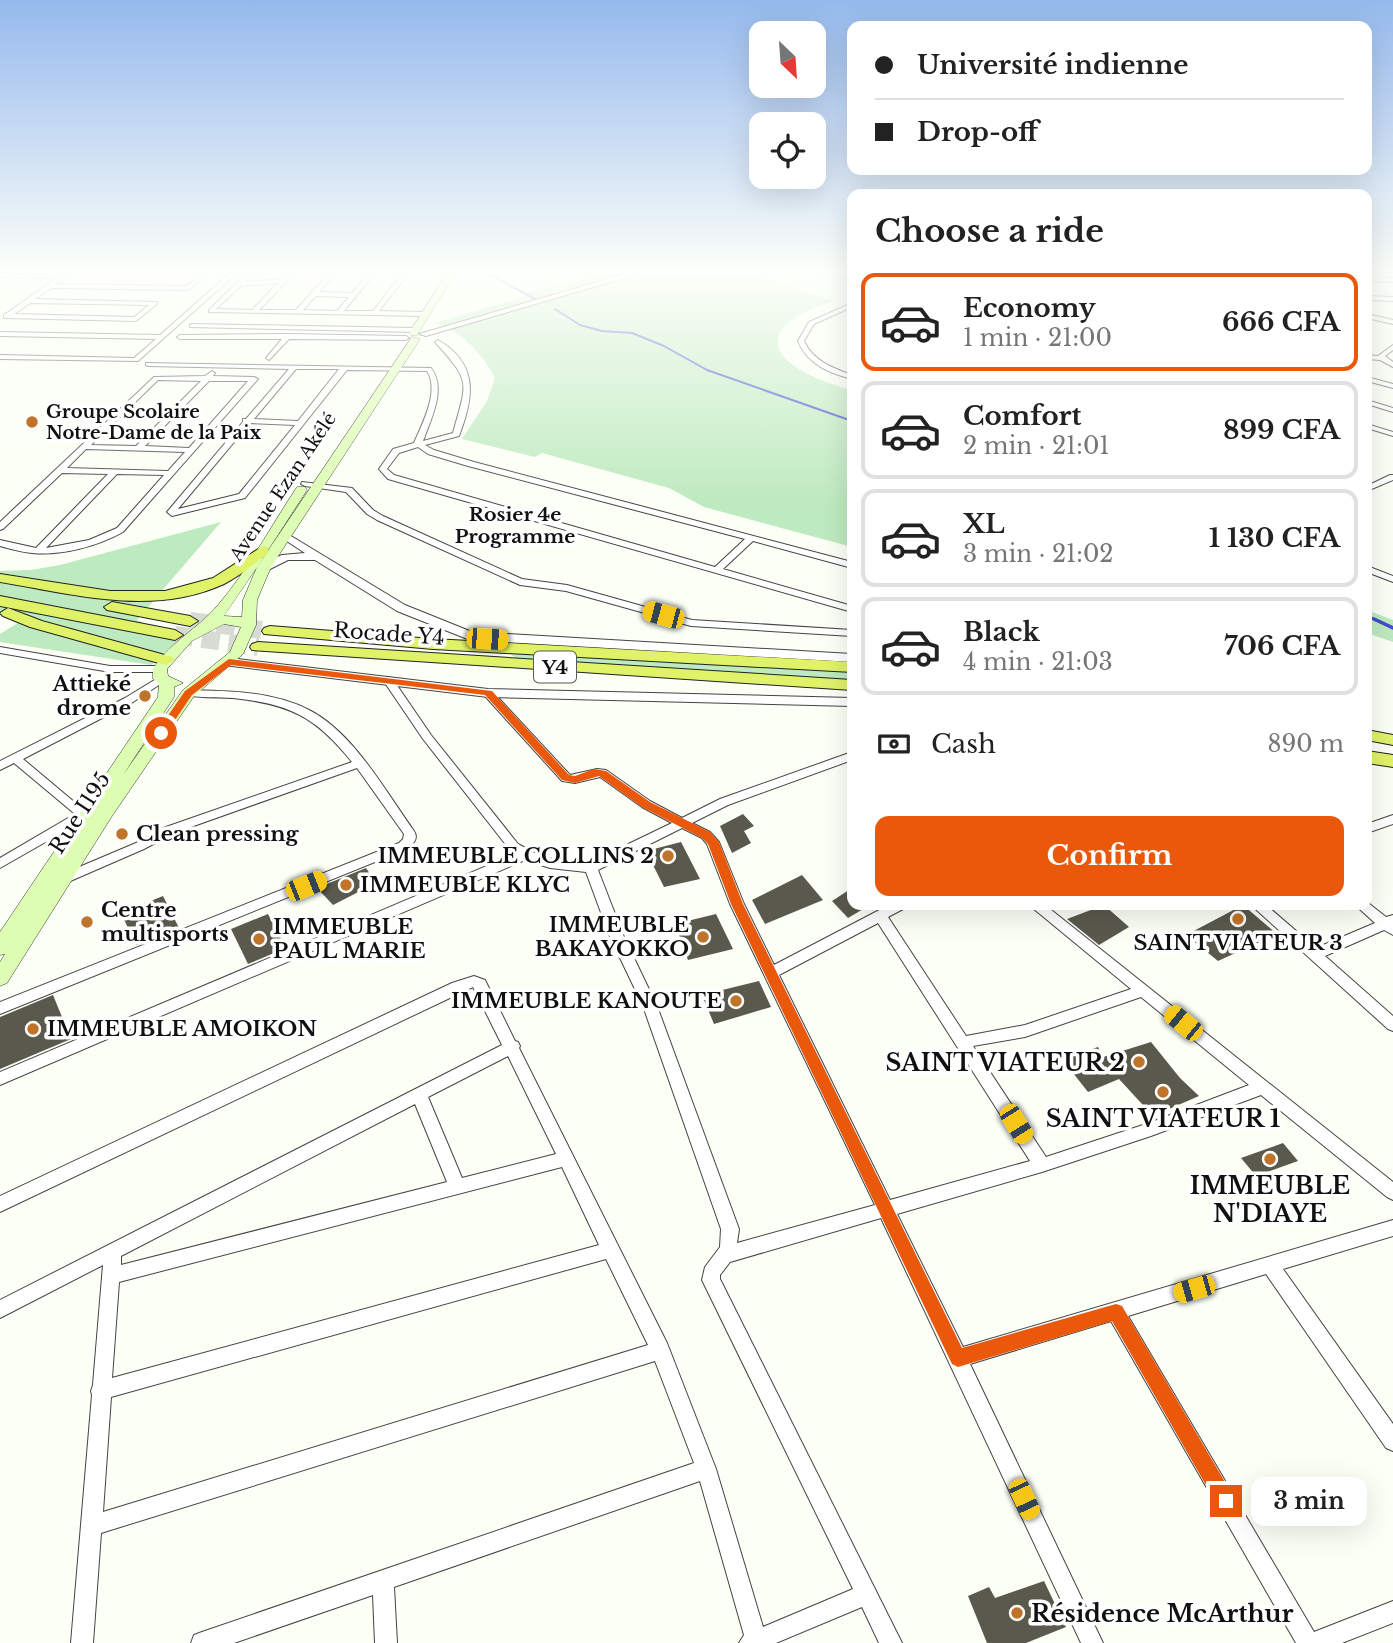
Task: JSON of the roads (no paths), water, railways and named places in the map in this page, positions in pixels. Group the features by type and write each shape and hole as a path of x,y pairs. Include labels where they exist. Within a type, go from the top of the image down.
{"highway":[{"path":"0,579 130,598 162,597 187,593 221,579 263,550"},
{"path":"0,579 41,592 190,621"},
{"path":"0,601 175,635"},
{"path":"0,610 164,672"},
{"name":"Rocade Y4","path":"270,631 447,645 847,667"},
{"name":"Rocade Y4","path":"258,647 847,685"},
{"path":"1372,736 1393,740"},
{"path":"1372,758 1393,761"}],"main road":[{"name":"Avenue Ezan Akélé","path":"212,621 312,484 401,351"},
{"name":"Avenue Ezan Akélé","path":"249,625 250,600 264,567 286,536 312,484"},
{"path":"212,621 234,618 249,625"},
{"name":"Rue I195","path":"0,948 93,814 166,697 164,672 212,621"},
{"name":"Rue I195","path":"0,978 64,879 93,814 188,693 236,654 249,625"},
{"path":"164,672 206,680"}],"street":[{"path":"0,357 136,360 146,351"},
{"path":"269,358 276,351"},
{"path":"447,351 461,364 468,386 456,435 396,451 384,465 385,473 403,482 847,608"},
{"path":"806,351 815,360 847,375"},
{"path":"1382,359 1386,351"},
{"path":"180,356 269,358 429,369 434,374 436,387 418,444"},
{"path":"1372,358 1382,359 1393,365"},
{"path":"148,364 345,367 390,365"},
{"path":"139,448 219,365"},
{"path":"295,366 246,421 172,513 243,496 345,367"},
{"path":"0,527 156,378 255,380 115,533 38,551 0,543"},
{"path":"1372,380 1393,386"},
{"path":"1372,404 1393,410"},
{"path":"246,421 301,423"},
{"path":"1372,428 1393,434"},
{"path":"418,444 431,452 471,464 847,564"},
{"path":"83,447 192,450"},
{"path":"60,470 170,473"},
{"path":"38,551 115,471"},
{"path":"1372,487 1393,477"},
{"path":"312,484 349,490 370,512 380,518 520,582 567,588 691,622 847,633"},
{"path":"286,536 401,608 470,636 847,658"},
{"path":"716,571 751,538"},
{"path":"264,567 286,557 318,556"},
{"path":"1372,570 1392,572"},
{"path":"0,650 110,669 164,672"},
{"path":"229,662 488,693 847,702"},
{"path":"0,766 129,700 164,672"},
{"path":"388,680 427,737 514,846 529,859 569,867 591,868 757,789 847,758"},
{"path":"0,1008 403,846 409,841 410,834 337,737 305,712 236,695 188,693"},
{"path":"488,693 566,778 575,780 602,773 646,804 700,831 713,842 737,904 958,1358 1092,1643"},
{"path":"0,863 93,814 15,758"},
{"path":"64,879 170,830 358,764"},
{"path":"1372,827 1393,819"},
{"path":"0,1079 524,855"},
{"path":"591,868 617,937 650,1006 730,1230 725,1255 711,1273 711,1280 891,1643"},
{"path":"771,973 890,910"},
{"path":"1043,910 1393,1192"},
{"path":"1264,910 1393,1025"},
{"path":"1370,910 1391,924"},
{"path":"880,915 935,1002 965,1042 1042,1165"},
{"path":"1314,955 1391,924"},
{"path":"0,1204 474,981 484,989 513,1046 660,1350 706,1469 754,1642 866,1594"},
{"path":"965,1042 1025,1031 1143,991"},
{"path":"0,1309 513,1046"},
{"path":"725,1255 1042,1165 1151,1129 1263,1087"},
{"path":"419,1094 457,1187"},
{"path":"111,1276 566,1159"},
{"path":"958,1358 1393,1228"},
{"path":"100,1391 611,1250"},
{"path":"82,1643 113,1252"},
{"path":"1271,1266 1393,1441"},
{"path":"1116,1312 1308,1643"},
{"path":"90,1526 660,1350"},
{"path":"202,1643 706,1469"},
{"path":"383,1581 386,1643"},
{"path":"1315,1643 1393,1612"}],"waterway":[{"path":"672,351 707,370 847,419"},
{"path":"1372,618 1378,621"},
{"path":"1374,619 1393,628"}],"tunnel":[{"path":"190,621 270,631"},
{"path":"175,635 258,647"}],"place":[{"name":"Groupe Scolaire Notre-Dame de la Paix","path":"32,422"},
{"name":"Attieké drome","path":"145,696"},
{"name":"Clean pressing","path":"122,834"},
{"name":"IMMEUBLE COLLINS 2","path":"668,856"},
{"name":"IMMEUBLE KLYC","path":"346,885"},
{"name":"SAINT VIATEUR 3","path":"1238,919"},
{"name":"Centre multisports","path":"87,922"},
{"name":"IMMEUBLE BAKAYOKKO","path":"703,937"},
{"name":"IMMEUBLE PAUL MARIE","path":"259,939"},
{"name":"IMMEUBLE KANOUTE","path":"736,1001"},
{"name":"IMMEUBLE AMOIKON","path":"33,1029"},
{"name":"SAINT VIATEUR 2","path":"1139,1062"},
{"name":"SAINT VIATEUR 1","path":"1163,1092"},
{"name":"IMMEUBLE N'DIAYE","path":"1270,1159"},
{"name":"Résidence McArthur","path":"1017,1613"}],"district":[{"name":"Rosier 4e Programme","path":"515,525"}]}
